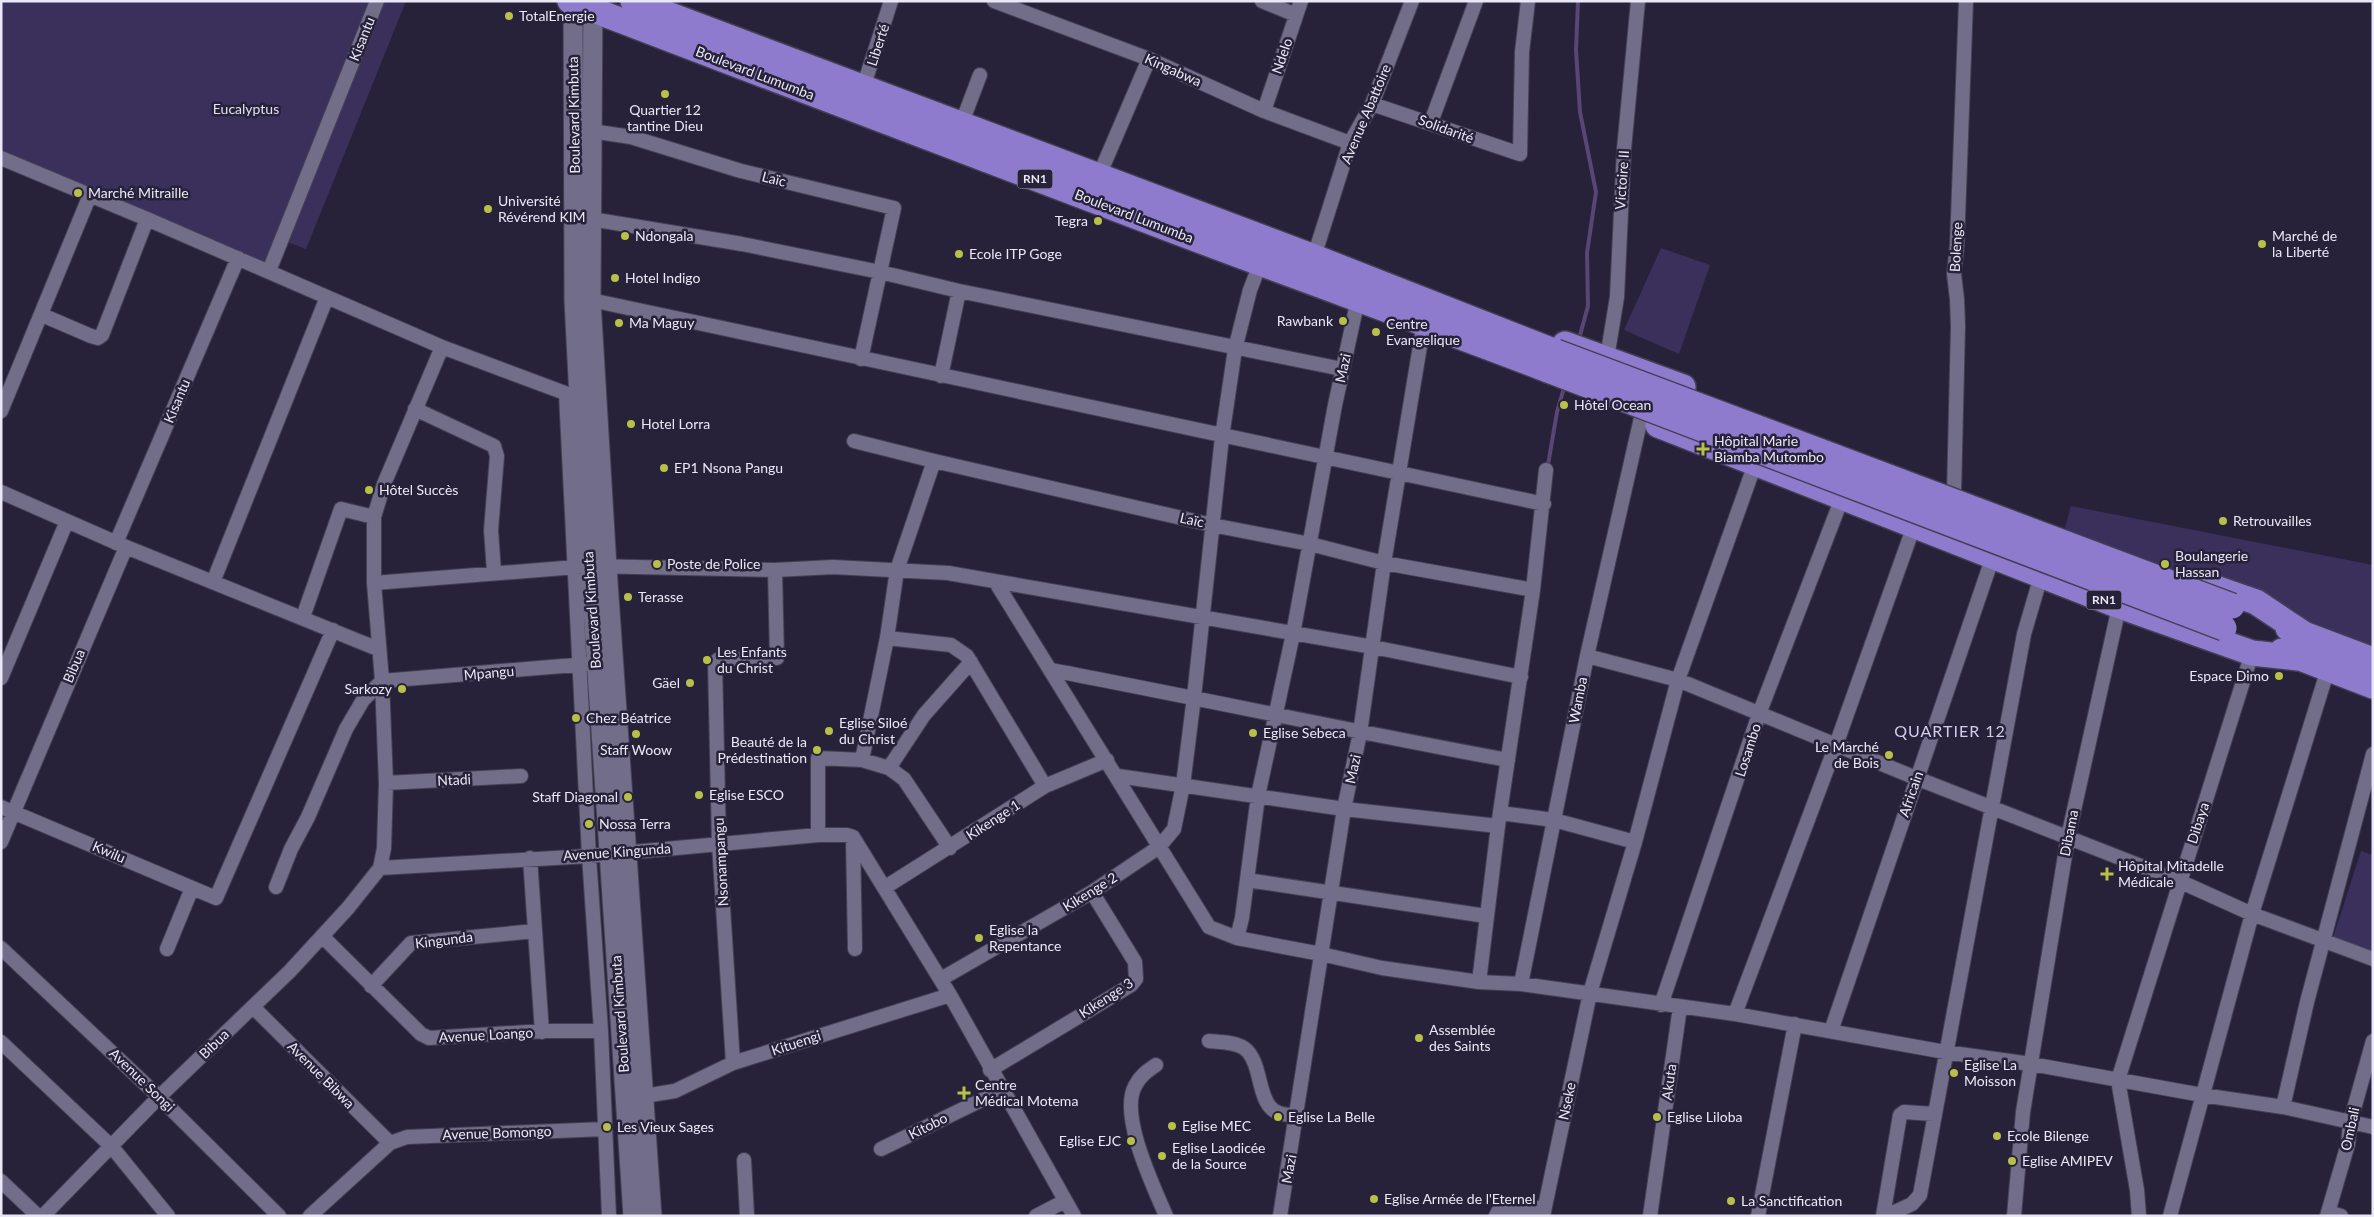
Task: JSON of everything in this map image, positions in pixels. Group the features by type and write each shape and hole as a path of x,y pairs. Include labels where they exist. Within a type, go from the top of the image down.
{"highway":[{"name":"Boulevard Lumumba","path":"633,1 1098,178 1310,269 1506,344"},
{"name":"Boulevard Lumumba","path":"580,3 1260,264 1310,269 1358,299 1424,322 1506,344"},
{"path":"1506,344 1928,482 2015,516 2256,602 2304,634"},
{"path":"1569,364 2228,617 2304,634 2373,660"},
{"name":"RN1","path":"1569,364 1641,418 1755,464 2117,605 2252,653 2298,658 2373,686"},
{"path":"2228,617 2298,658"}],"street":[{"name":"Kisantu","path":"268,271 377,1"},
{"name":"Liberté","path":"863,88 891,1"},
{"name":"Kingabwa","path":"994,1 1148,59 1264,111 1350,143"},
{"path":"1262,1 1296,15"},
{"name":"Ndelo","path":"1264,111 1301,1"},
{"name":"Avenue Abattoire","path":"1310,269 1350,143 1372,104 1412,1"},
{"path":"1431,122 1476,1"},
{"name":"Solidarité","path":"1372,104 1431,122 1520,154 1522,52 1528,1"},
{"name":"Victoire II","path":"1569,364 1617,297 1624,149 1638,1"},
{"name":"Bolenge","path":"1949,539 1954,493 1958,326 1954,274 1957,245 1966,1"},
{"name":"Boulevard Kimbuta","path":"580,3 592,131 591,300 580,397"},
{"name":"Boulevard Kimbuta","path":"580,3 574,301 592,567 628,852 652,1216"},
{"path":"1098,178 1148,59"},
{"path":"961,125 980,75"},
{"name":"Laïc","path":"592,131 631,137 741,170 894,208 861,359"},
{"path":"2,161 147,219 442,347 580,397"},
{"path":"1,411 90,195"},
{"path":"42,315 91,336 98,338 102,335 147,219"},
{"path":"591,219 742,244 1235,349 1342,369"},
{"name":"Kisantu","path":"121,545 238,258"},
{"path":"1160,847 1174,829 1183,785 1222,437 1235,349 1250,290 1260,264"},
{"path":"942,376 959,291"},
{"path":"213,582 327,297"},
{"name":"Mazi","path":"1237,938 1258,796 1293,634 1342,369 1358,299"},
{"path":"591,300 1222,437 1544,504"},
{"name":"Mazi","path":"1280,1216 1344,809 1360,733 1384,563 1424,322"},
{"path":"380,868 384,848 386,783 382,681 374,583 374,517 384,484 442,347"},
{"path":"415,409 494,446 497,456 491,530 494,572"},
{"name":"Wamba","path":"1521,984 1587,656 1641,418"},
{"name":"Laïc","path":"854,441 934,462 1310,544 1384,563 1533,590"},
{"path":"862,760 888,638 897,570 934,462"},
{"path":"1590,993 1635,842 1678,680 1755,464"},
{"path":"1478,982 1499,820 1533,590 1544,504 1546,470"},
{"path":"1735,1014 1836,746 1928,482"},
{"path":"1,492 121,545 378,649"},
{"name":"Losambo","path":"1661,1005 1760,714 1842,498"},
{"path":"302,617 341,509 374,517"},
{"name":"Africain","path":"1831,1031 1989,568 2015,516"},
{"path":"1,678 67,521"},
{"name":"Bibua","path":"1,842 16,811 121,545"},
{"path":"374,583 494,572 592,567 775,570 833,568 948,573 1373,647 1521,677"},
{"name":"Boulevard Kimbuta","path":"592,567 588,663 599,855 633,1216"},
{"name":"Nsonampangu","path":"733,1063 719,844 715,662 719,658 777,658 775,570"},
{"path":"1884,1216 1912,1204 1920,1195 1990,806 2024,634 2041,576"},
{"path":"995,581 1118,776 1209,927 1237,938 1382,968 1478,982 1521,984 1735,1014 1945,1052 2031,1064 2202,1095 2283,1107 2373,1128"},
{"name":"Dibama","path":"2014,1216 2023,1112 2068,837 2117,605"},
{"name":"Kwilu","path":"1,807 16,811 216,898 333,630"},
{"path":"888,638 951,645 968,656 1045,786"},
{"name":"Dibaya","path":"2118,1080 2252,653"},
{"path":"1587,656 1678,680 1836,746 2179,882 2252,914 2373,959"},
{"path":"889,768 924,715 971,662"},
{"name":"Mpangu","path":"382,681 588,663"},
{"path":"2170,1216 2252,914 2328,669"},
{"path":"1051,670 1194,697 1360,733 1508,760"},
{"path":"276,887 291,849 308,817 346,729 363,700 382,681"},
{"path":"2283,1107 2307,1002 2373,754"},
{"path":"818,835 818,758 862,760 889,768 904,778 950,848"},
{"name":"Kikenge 1","path":"884,888 950,848 1045,786 1107,760"},
{"name":"Ntadi","path":"386,783 521,776"},
{"path":"1118,776 1344,809 1499,820 1554,820 1635,842"},
{"name":"Avenue Kingunda","path":"380,868 599,855 818,835 847,835 853,837"},
{"path":"853,837 941,979 990,1070 1074,1216"},
{"path":"853,837 855,949"},
{"name":"Kikenge 2","path":"941,979 1092,892 1160,847"},
{"path":"599,855 601,1031 608,1216"},
{"path":"530,858 542,1032"},
{"name":"Bibua","path":"43,1216 159,1097 253,1007 322,936 367,887 380,868"},
{"path":"1247,880 1486,916"},
{"path":"167,949 192,888"},
{"name":"Kikenge 3","path":"990,1070 1131,985 1136,979 1135,962 1092,892"},
{"name":"Kingunda","path":"371,986 411,943 535,931"},
{"name":"Avenue Loango","path":"322,936 421,1034 429,1038 601,1031"},
{"name":"Avenue Songi","path":"1,948 159,1097 279,1216"},
{"name":"Nseke","path":"1496,1216 1500,1208 1544,1212 1590,993"},
{"name":"Kituengi","path":"644,1096 675,1091 733,1063 950,995"},
{"name":"Avenue Bibwa","path":"253,1007 390,1144"},
{"name":"Akuta","path":"1650,1216 1680,1007"},
{"path":"1758,1216 1795,1024"},
{"path":"1209,1041 1243,1048 1250,1055 1261,1090 1273,1110 1286,1116 1297,1114"},
{"name":"Ombali","path":"2332,1214 2348,1144 2350,1123 2373,1041"},
{"path":"1,1042 112,1146 168,1216"},
{"path":"1156,1065 1144,1072 1134,1088 1133,1122 1145,1165 1166,1216"},
{"path":"2118,1080 2137,1190 2139,1216"},
{"name":"Kitobo","path":"881,1149 1002,1090"},
{"path":"1884,1216 1900,1115 1904,1112 1934,1114"},
{"name":"Avenue Bomongo","path":"390,1144 407,1137 605,1129"},
{"path":"310,1216 390,1144"},
{"path":"744,1160 747,1216"},
{"path":"1,1181 38,1216"},
{"path":"1036,1216 1065,1201"}],"green space":[{"name":"Eucalyptus","path":"1,1 406,1 306,249 285,241 269,279 1,161"},
{"path":"1661,248 1710,265 1679,354 1624,330"},
{"path":"2071,506 2373,565 2373,647 2063,535"},
{"path":"2361,851 2373,855 2373,954 2333,938"}],"waterway":[{"path":"1578,1 1576,50 1580,112 1596,192 1587,253 1588,306 1579,339"},
{"path":"1548,465 1557,412 1565,384"}],"place":[{"name":"TotalEnergie","path":"509,16"},
{"name":"Quartier 12 tantine Dieu","path":"665,94"},
{"name":"Marché Mitraille","path":"78,193"},
{"name":"Université Révérend KIM","path":"488,209"},
{"name":"Tegra","path":"1098,221"},
{"name":"Ndongala","path":"625,236"},
{"name":"Marché de la Liberté","path":"2262,244"},
{"name":"Ecole ITP Goge","path":"959,254"},
{"name":"Hotel Indigo","path":"615,278"},
{"name":"Rawbank","path":"1343,321"},
{"name":"Ma Maguy","path":"619,323"},
{"name":"Centre Evangelique","path":"1376,332"},
{"name":"Hôtel Ocean","path":"1564,405"},
{"name":"Hotel Lorra","path":"631,424"},
{"name":"Hôpital Marie Biamba Mutombo","path":"1703,449"},
{"name":"EP1 Nsona Pangu","path":"664,468"},
{"name":"Hôtel Succès","path":"369,490"},
{"name":"Retrouvailles","path":"2223,521"},
{"name":"Poste de Police","path":"657,564"},
{"name":"Boulangerie Hassan","path":"2165,564"},
{"name":"Terasse","path":"628,597"},
{"name":"Les Enfants du Christ","path":"707,660"},
{"name":"Espace Dimo","path":"2279,676"},
{"name":"Gäel","path":"690,683"},
{"name":"Sarkozy","path":"402,689"},
{"name":"Chez Béatrice","path":"576,718"},
{"name":"Eglise Siloé du Christ","path":"829,731"},
{"name":"Eglise Sebeca","path":"1253,733"},
{"name":"Staff Woow","path":"636,734"},
{"name":"Beauté de la Prédestination","path":"817,750"},
{"name":"Le Marché de Bois","path":"1889,755"},
{"name":"Eglise ESCO","path":"699,795"},
{"name":"Staff Diagonal","path":"628,797"},
{"name":"Nossa Terra","path":"589,824"},
{"name":"Hôpital Mitadelle Médicale","path":"2107,874"},
{"name":"Eglise la Repentance","path":"979,938"},
{"name":"Assemblée des Saints","path":"1419,1038"},
{"name":"Eglise La Moisson","path":"1954,1073"},
{"name":"Centre Médical Motema","path":"964,1093"},
{"name":"Eglise La Belle","path":"1278,1117"},
{"name":"Eglise Liloba","path":"1657,1117"},
{"name":"Eglise MEC","path":"1172,1126"},
{"name":"Les Vieux Sages","path":"607,1127"},
{"name":"Ecole Bilenge","path":"1997,1136"},
{"name":"Eglise EJC","path":"1131,1141"},
{"name":"Eglise Laodicée de la Source","path":"1162,1156"},
{"name":"Eglise AMIPEV","path":"2012,1161"},
{"name":"Eglise Armée de l'Eternel","path":"1374,1199"},
{"name":"La Sanctification","path":"1731,1201"}],"district":[{"name":"QUARTIER 12","path":"1950,731"}]}
